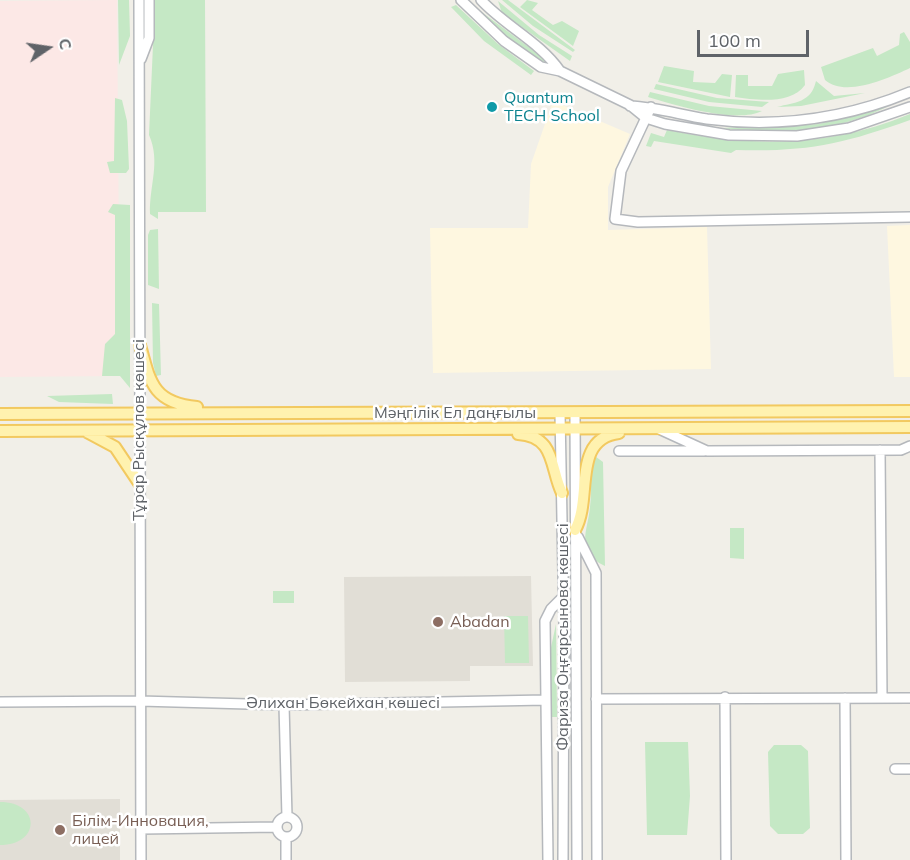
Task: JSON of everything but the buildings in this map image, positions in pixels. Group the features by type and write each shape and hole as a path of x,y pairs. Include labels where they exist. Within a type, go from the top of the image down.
{"main road":[{"path":"140,345 154,389 170,402 185,406 260,413"},
{"name":"Мәңгілік Ел даңғылы","path":"0,414 910,411"},
{"name":"Мәңгілік Ел даңғылы","path":"0,431 910,427"},
{"path":"575,530 582,512 586,464 596,443 609,435 653,428"},
{"path":"479,429 524,434 542,444 555,465 562,493"},
{"path":"84,430 115,447 139,483"}],"street":[{"name":"Тұрар Рысқұлов көшесі","path":"139,0 141,860"},
{"path":"139,67 148,39 149,0"},
{"path":"461,0 481,21 541,68 560,71 630,105 646,118 706,132 778,137 849,128 910,107"},
{"path":"481,0 518,33 548,55 560,71"},
{"path":"630,105 711,119 791,122 860,110 910,92"},
{"path":"651,107 621,171 615,219 638,222 910,217"},
{"name":"Фариза Оңғарсынова көшесі","path":"560,413 564,596 563,860"},
{"name":"Фариза Оңғарсынова көшесі","path":"575,413 577,860"},
{"path":"653,428 707,451"},
{"path":"619,451 907,448"},
{"path":"880,450 882,698"},
{"path":"575,530 580,545 596,573 597,860"},
{"path":"548,860 545,621 551,609 564,596"},
{"path":"564,663 572,695 573,797 577,793"},
{"path":"724,697 726,860"},
{"path":"845,698 846,860"},
{"path":"596,699 910,698"},
{"name":"Әлихан Бөкейхан көшесі","path":"0,702 140,701 284,705 546,700"},
{"path":"284,705 287,817"},
{"path":"895,769 910,769"},
{"path":"287,817 293,819 297,828 295,834 286,838 280,835 277,827 279,821 287,817"},
{"path":"141,829 277,827"},
{"path":"563,844 566,831 569,829 572,832 572,860"},
{"path":"286,838 286,860"}],"shaded area":[{"path":"117,0 120,376 0,377 0,1"},
{"path":"553,101 630,134 608,187 608,230 707,227 711,369 433,373 430,228 528,228 531,164"},
{"path":"910,225 910,377 894,377 887,226"},
{"name":"Abadan","path":"531,576 533,666 470,666 470,681 345,682 344,577"},
{"name":"Білім-Инновация, лицей","path":"120,799 120,860 0,860 0,800"}],"green space":[{"path":"118,0 129,0 130,36 119,65"},
{"path":"155,0 205,0 206,212 158,212 158,219 150,214 154,155 149,135"},
{"path":"502,0 508,0 575,50 573,52 533,26"},
{"path":"527,0 538,3 532,10 553,25 562,21 579,31 573,46 520,7"},
{"path":"498,1 539,35 572,56 570,61 502,13"},
{"path":"456,5 498,44 534,71 531,75 484,41 451,7"},
{"path":"479,10 546,60 543,64 499,31"},
{"path":"904,32 910,42 910,68 891,77 855,87 834,85 825,80 821,67 873,48 877,56 899,45 900,34"},
{"path":"664,66 694,71 693,82 715,83 722,74 732,75 730,97 658,82"},
{"path":"804,70 805,85 791,96 773,100 735,97 736,75 748,75 748,86 772,86 778,74"},
{"path":"816,81 834,96 865,93 801,106 777,107 806,98 814,88"},
{"path":"656,84 717,98 769,102 762,107 709,102 654,89"},
{"path":"650,92 709,106 762,111 737,115 705,112 648,97"},
{"path":"115,98 122,100 127,121 129,169 126,173 110,173 107,162 114,161"},
{"path":"889,106 849,122 807,130 764,132 721,128 819,124"},
{"path":"910,114 910,120 865,135 805,148 736,150 731,153 654,141 651,147 646,146 651,133 664,137 667,130 729,139 790,141 850,133"},
{"path":"113,204 130,205 130,388 120,376 102,376 105,344 115,334 115,215 108,212"},
{"path":"158,229 159,289 148,285 148,235 150,230"},
{"path":"152,303 159,304 161,375 156,376 153,363"},
{"path":"112,394 113,404 59,402 47,396"},
{"path":"592,454 603,462 605,566 589,554 585,540 591,501"},
{"path":"730,528 744,528 744,559 730,558"},
{"path":"273,591 294,591 294,603 273,603"},
{"path":"504,616 528,616 529,663 505,663"},
{"path":"556,624 557,717 550,717 550,652"},
{"path":"645,742 688,742 690,796 687,835 647,835"},
{"path":"774,745 801,745 808,751 810,828 803,834 778,834 770,826 768,752"},
{"path":"0,802 13,804 23,809 29,816 31,824 29,831 23,838 13,843 0,845"}],"place":[{"name":"Quantum TECH School","path":"492,107"},
{"name":"Abadan","path":"438,622"},
{"name":"Білім-Инновация, лицей","path":"60,830"}]}
